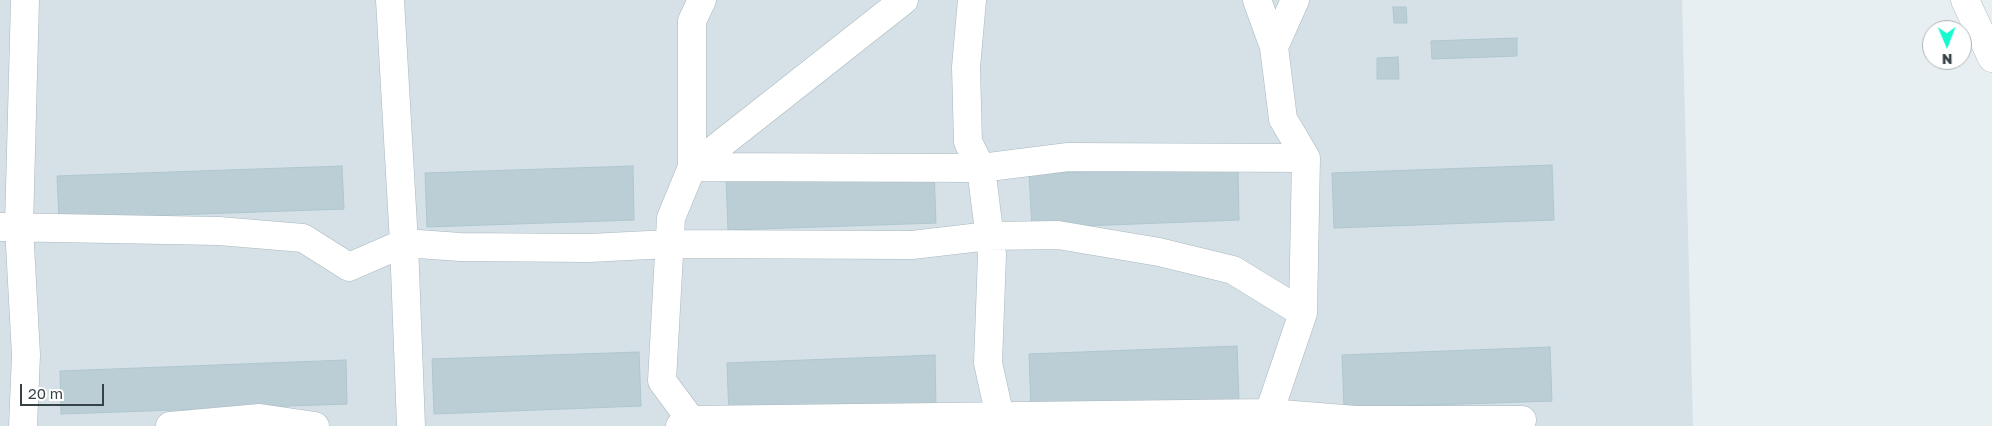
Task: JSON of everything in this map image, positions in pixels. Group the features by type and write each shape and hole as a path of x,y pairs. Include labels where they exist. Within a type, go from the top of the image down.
{"street":[{"path":"23,426 26,354 9,227 24,0"},
{"path":"390,0 404,243 411,426"},
{"path":"702,0 692,21 692,167 671,218 662,381 686,423 1270,419 1522,420"},
{"path":"692,167 904,0"},
{"path":"972,0 966,67 968,142 981,168 992,255 988,363 1001,421"},
{"path":"1257,0 1274,47 1283,119 1306,158 1303,313 1270,419"},
{"path":"1274,47 1295,0"},
{"path":"1965,0 1992,58"},
{"path":"692,167 981,168 1068,157 1306,158"},
{"path":"9,227 219,231 303,238 349,267 404,243 460,247 589,248 669,244 912,245 989,236 1058,235 1159,252 1234,270 1303,313"},
{"path":"170,426 260,418 315,426"}],"shaded area":[{"path":"0,0 1682,0 1693,426 0,426"}],"building":[{"path":"1393,7 1406,7 1407,23 1394,23"},
{"path":"1517,38 1517,56 1432,59 1431,41"},
{"path":"1398,57 1399,79 1377,79 1377,58"},
{"path":"1552,165 1554,220 1334,228 1332,173"},
{"path":"342,166 344,209 59,219 57,176"},
{"path":"633,166 634,220 427,227 425,173"},
{"path":"1238,167 1239,220 1032,228 1029,174"},
{"path":"934,169 936,223 728,230 726,176"},
{"path":"1237,346 1239,400 1031,407 1029,354"},
{"path":"1550,347 1552,401 1344,408 1342,355"},
{"path":"639,352 641,406 434,414 432,359"},
{"path":"935,355 936,409 729,416 727,363"},
{"path":"346,360 347,404 61,414 60,371"}]}
